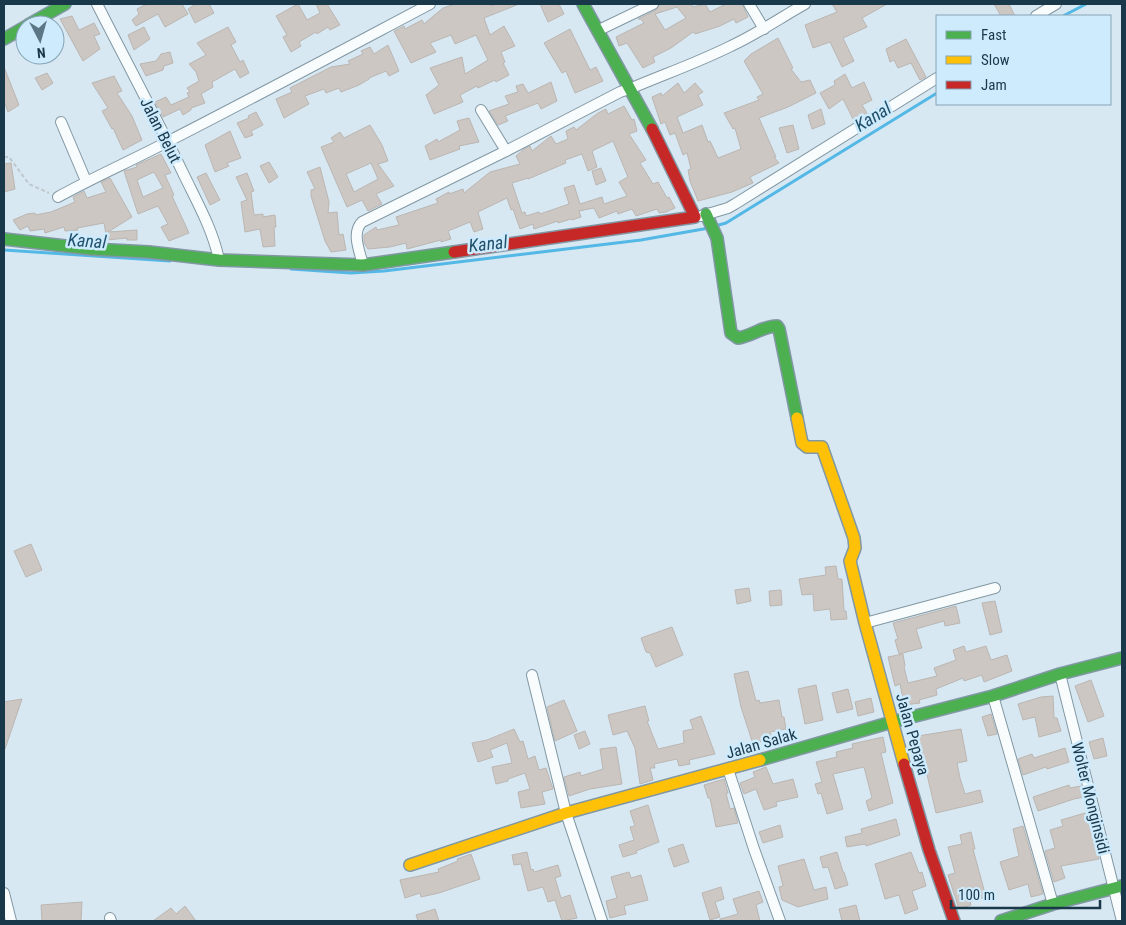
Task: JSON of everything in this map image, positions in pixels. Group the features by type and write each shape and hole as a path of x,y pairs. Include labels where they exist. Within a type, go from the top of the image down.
{"main road":[{"path":"46,15 65,4"},
{"path":"4,239 219,260 363,265 703,216 676,177 632,88 583,4"},
{"path":"4,39 15,32"},
{"name":"Jalan Pepaya","path":"703,216 717,238 731,332 738,338 744,338 772,326 777,326 802,443 807,447 821,446 824,450 854,538 855,548 850,561 892,722 929,850 954,921"},
{"name":"Jalan Salak","path":"410,866 566,813 892,722 993,696 1060,674 1122,658"},
{"path":"1001,921 1053,904 1118,888"}],"street":[{"name":"Jalan Belut","path":"97,4 168,142 216,245 219,260"},
{"path":"58,197 86,181 119,167 168,142 430,4"},
{"path":"599,30 653,4"},
{"path":"748,4 764,29"},
{"path":"363,265 356,234 362,222 620,92 730,47 805,4"},
{"path":"1038,15 1056,4"},
{"path":"703,216 735,204 936,79"},
{"path":"481,110 506,151"},
{"path":"61,122 86,181"},
{"path":"865,622 996,588"},
{"name":"Wolter Monginsidi","path":"1060,674 1118,888 1122,921"},
{"path":"532,675 566,813 602,921"},
{"path":"993,696 1053,904"},
{"path":"728,769 780,921"},
{"path":"4,895 10,921"}],"path":[{"path":"4,157 8,157 29,184 58,197"}],"building":[{"path":"147,4 182,4 188,14 165,27 158,14 136,26 132,20 139,14 137,9"},
{"path":"196,4 209,4 214,13 195,23 188,9"},
{"path":"298,4 307,20 320,13 316,4 327,4 340,25 330,30 328,27 317,34 316,32 299,42 301,46 291,52 283,37 287,35 276,16"},
{"path":"455,4 490,4 491,6 497,4 519,4 484,18 490,35 504,26 515,46 501,52 505,62 503,63 509,75 496,82 495,80 478,88 477,86 460,95 463,102 434,114 426,95 439,85 430,68 462,57 465,74 488,60 476,35 455,44 451,35 430,43 436,52 411,63 394,31 404,26 405,29 422,20 424,24 443,8"},
{"path":"540,4 559,4 564,14 548,22"},
{"path":"660,4 691,4 693,7 705,4 710,12 726,4 742,4 748,17 736,23 734,19 720,26 695,34 693,32 671,48 653,57 655,62 643,68 627,43 619,46 616,37 644,23 641,19 638,19 656,10","holes":["677,7 686,18 665,30 655,14"]},
{"path":"832,4 887,4 862,18 867,27 843,38 854,61 842,67 830,42 813,48 805,25 837,12"},
{"path":"994,4 1009,4 1014,15 1000,15"},
{"path":"72,16 79,30 94,23 100,34 94,36 100,49 83,61 65,28 65,18"},
{"path":"144,27 150,39 134,50 128,35"},
{"path":"228,27 236,42 231,45 240,62 243,60 249,73 240,78 235,69 212,82 213,87 201,94 205,103 191,108 191,110 183,115 180,109 163,117 155,102 166,97 171,105 189,97 187,93 190,92 187,88 199,81 196,72 189,64 206,55 197,43"},
{"path":"570,29 590,70 596,67 603,81 575,93 566,71 562,73 544,43"},
{"path":"778,38 793,68 791,69 801,82 810,80 816,93 788,107 759,118 776,157 774,157 779,163 750,177 753,183 732,192 698,201 690,181 688,170 691,169 687,153 683,155 675,133 670,135 665,122 661,124 652,97 661,93 662,96 678,83 684,93 695,83 703,92 698,95 703,105 677,117 683,133 702,125 708,142 710,141 718,158 741,149 735,128 733,129 724,113 759,100 757,97 763,94 744,61 751,54"},
{"path":"906,39 926,77 920,80 911,63 898,68 894,60 890,62 886,49"},
{"path":"388,45 399,71 389,76 386,71 341,92 339,88 326,93 324,89 305,96 309,104 284,118 276,99 292,92 290,88 331,67 350,64 348,61 363,54 361,51 370,47 374,54"},
{"path":"170,52 173,63 164,66 163,70 146,76 140,64 156,61 161,54"},
{"path":"4,67 19,105 8,112 4,101"},
{"path":"47,73 53,83 42,90 35,78"},
{"path":"845,74 852,88 864,82 872,100 862,105 867,113 853,119 843,99 829,109 820,93 835,85 834,81"},
{"path":"114,76 122,91 117,93 132,116 142,140 123,150 113,128 102,111 108,108 92,83"},
{"path":"551,82 557,101 541,109 538,103 505,116 508,121 498,125 489,111 509,104 505,96 518,92 516,86 523,84 528,93"},
{"path":"624,106 632,120 634,119 637,131 629,134 646,160 640,163 653,184 658,182 675,208 659,213 657,209 636,216 632,209 618,214 617,211 599,218 594,208 579,211 581,217 572,220 558,223 558,221 534,229 533,224 520,229 507,198 478,212 483,229 474,232 470,222 448,231 451,239 407,249 406,243 368,249 364,243 364,235 376,227 377,230 399,225 396,217 438,203 436,199 449,192 449,194 463,189 464,193 490,172 520,164 516,156 524,149 530,146 532,151 551,136 556,144 568,139 566,131 574,127 576,130 606,109 608,114","holes":["613,141 628,177 619,182 627,196 604,204 602,197 580,204 574,185 564,188 569,204 540,214 539,212 526,216 525,212 522,213 512,183 528,179 566,163 565,160 582,154 588,171 597,167 592,151"]},
{"path":"821,109 825,124 812,129 808,115"},
{"path":"256,112 263,125 251,131 253,135 245,138 237,123 249,118 248,116"},
{"path":"469,118 479,142 459,146 460,149 430,160 425,146 437,139 438,142 460,130 457,121"},
{"path":"370,125 382,145 388,161 378,164 394,186 376,194 382,204 368,211 362,200 347,207 321,147 334,142 331,138 340,132 344,138","holes":["371,163 378,179 354,192 346,174"]},
{"path":"793,125 799,149 787,153 779,128"},
{"path":"230,131 241,158 227,163 229,166 215,172 205,145"},
{"path":"161,154 171,173 165,175 174,195 172,196 189,233 169,241 161,227 168,224 158,206 138,214 124,171 137,167 136,165","holes":["154,172 163,188 143,197 137,180"]},
{"path":"269,162 278,177 269,183 260,166"},
{"path":"11,163 15,189 4,192 4,164"},
{"path":"320,167 329,202 328,213 337,212 339,235 343,234 346,250 331,252 325,241 311,196 311,190 315,189 307,172"},
{"path":"601,168 606,181 596,185 592,171"},
{"path":"206,173 220,200 210,205 197,177"},
{"path":"247,173 254,191 251,192 254,215 263,214 263,217 275,215 275,246 263,247 260,229 245,232 241,202 247,200 236,177"},
{"path":"110,178 132,217 108,232 137,230 137,240 127,240 127,238 107,240 104,223 77,228 78,230 65,231 64,227 45,233 44,229 30,231 28,226 20,230 13,220 27,214 35,213 35,215 51,212 75,202 73,197 84,191 87,198 106,192 101,182"},
{"path":"31,544 42,570 26,577 14,551"},
{"path":"836,566 838,579 842,579 844,611 846,611 847,619 831,620 830,609 814,611 813,594 802,595 799,579 826,575 825,567"},
{"path":"749,588 751,601 737,604 735,590"},
{"path":"781,590 782,605 770,606 769,591"},
{"path":"995,601 1002,632 990,635 982,603"},
{"path":"956,606 960,623 945,626 944,621 916,629 922,648 899,654 895,640 898,639 893,623"},
{"path":"672,627 683,655 656,667 650,653 646,652 641,638"},
{"path":"964,646 966,652 986,646 991,660 1007,655 1012,671 984,682 982,675 964,681 963,678 936,689 937,695 919,700 920,703 904,705 900,684 895,686 888,657 903,654 908,683 937,676 934,668 956,660 953,650"},
{"path":"748,671 756,701 759,700 760,703 779,700 786,729 770,732 772,738 753,744 741,707 734,674"},
{"path":"1091,680 1104,716 1088,722 1075,686"},
{"path":"816,685 823,720 805,724 798,689"},
{"path":"848,689 853,709 837,713 832,693"},
{"path":"1053,696 1054,718 1057,718 1061,731 1039,737 1035,717 1023,720 1018,704 1041,697"},
{"path":"871,698 874,712 858,716 855,702"},
{"path":"22,699 5,749 4,702"},
{"path":"564,700 577,731 555,741 547,707"},
{"path":"645,706 649,721 647,721 658,749 684,743 683,731 693,729 690,720 701,716 715,754 689,760 690,764 679,766 677,759 654,764 655,768 650,768 653,780 640,784 635,748 627,731 613,735 608,715"},
{"path":"991,714 997,734 988,736 982,717"},
{"path":"514,729 520,742 523,741 528,759 535,756 539,770 546,768 553,789 542,792 545,804 521,808 518,792 530,789 525,773 496,784 492,767 512,763 507,743 490,750 493,757 478,762 472,743 487,740"},
{"path":"961,729 967,761 957,763 960,778 965,794 980,790 983,802 936,813 918,736"},
{"path":"585,731 590,744 579,749 574,735"},
{"path":"883,737 886,752 881,753 893,803 869,811 866,801 872,798 864,767 833,774 843,809 827,814 821,793 818,794 815,784 822,782 816,762 837,757 836,752 853,748 852,744"},
{"path":"1103,738 1107,756 1094,759 1089,742"},
{"path":"616,747 622,784 590,789 569,796 564,777 580,772 581,776 603,769 600,749"},
{"path":"1065,748 1069,762 1023,775 1018,759 1032,754 1034,758"},
{"path":"766,767 773,784 793,779 798,797 776,802 777,806 764,810 756,789 744,794 740,783 755,777 753,772"},
{"path":"724,779 730,809 734,808 738,823 716,827 710,798 708,798 704,785"},
{"path":"1069,785 1070,788 1081,786 1084,797 1038,811 1033,797"},
{"path":"648,805 659,842 636,851 637,853 623,857 619,845 634,840 630,827 635,826 630,811"},
{"path":"1085,813 1099,859 1061,866 1065,878 1054,882 1045,851 1055,848 1050,830 1063,826 1061,820"},
{"path":"896,819 900,835 866,846 865,844 847,847 845,837 862,833 861,829"},
{"path":"780,825 783,837 763,843 759,832"},
{"path":"1023,826 1043,894 1031,897 1028,884 1009,890 1000,862 1019,856 1013,829"},
{"path":"971,832 975,849 973,849 986,897 970,901 971,905 959,909 948,875 955,873 948,847 962,844 960,835"},
{"path":"683,844 689,862 674,867 668,849"},
{"path":"527,852 531,870 533,869 534,872 558,865 561,876 555,878 561,898 570,895 577,918 562,921 555,900 548,902 543,887 528,891 521,864 514,865 512,855"},
{"path":"837,852 848,885 835,889 828,867 823,868 820,857"},
{"path":"911,852 919,873 922,872 926,886 912,891 918,909 905,914 899,895 885,899 875,864"},
{"path":"471,854 480,879 439,893 421,897 420,893 405,898 400,880 439,872 438,869"},
{"path":"804,859 814,890 826,887 828,899 798,907 782,900 779,887 783,886 778,866"},
{"path":"629,872 631,878 641,875 648,900 624,906 626,914 610,918 606,901 617,898 611,877"},
{"path":"721,887 724,899 715,902 720,917 710,920 702,893"},
{"path":"759,891 763,902 756,905 760,921 720,921 720,919 738,914 733,899"},
{"path":"82,902 81,921 42,921 41,905"},
{"path":"856,905 860,921 842,921 839,909"},
{"path":"185,906 196,921 153,921 171,908 176,914"},
{"path":"435,909 439,921 418,921 416,915"}],"waterway":[{"name":"Kanal","path":"1065,15 1086,4"},
{"name":"Kanal","path":"715,226 726,223 936,94"},
{"name":"Kanal","path":"291,269 351,273 384,271 641,240 709,228"},
{"name":"Kanal","path":"4,250 170,261"}],"traffic: fast":[{"path":"46,15 65,4"},
{"path":"583,4 652,129"},
{"path":"4,39 15,33"},
{"path":"706,214 717,238 731,333 738,338 777,326 797,418"},
{"path":"4,239 219,260 363,265 454,252"},
{"path":"760,760 892,722 993,696 1060,674 1122,658"},
{"path":"1001,921 1053,904 1122,886"}],"traffic: slow":[{"path":"797,418 802,443 807,447 822,447 854,538 855,548 850,561 904,764"},
{"path":"410,865 566,813 760,760"}],"traffic: jam":[{"path":"454,252 695,217 652,129"},
{"path":"904,764 929,850 954,921"}]}
